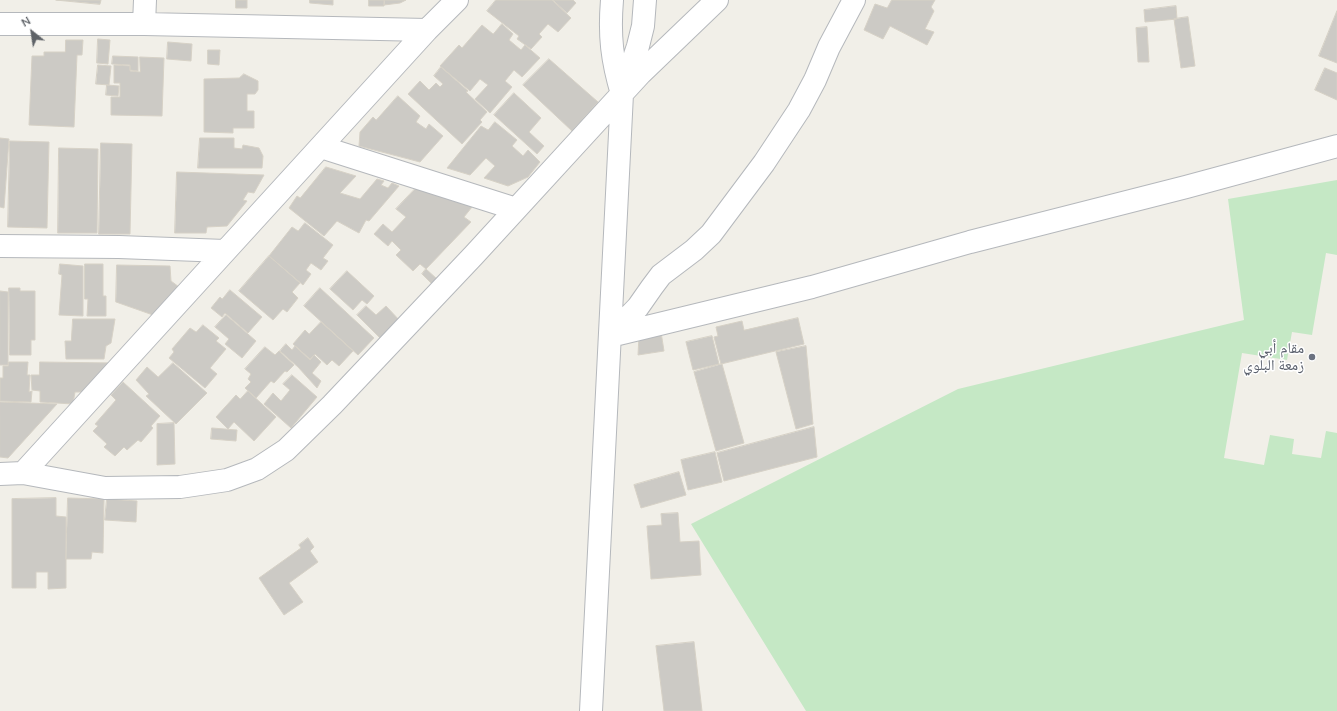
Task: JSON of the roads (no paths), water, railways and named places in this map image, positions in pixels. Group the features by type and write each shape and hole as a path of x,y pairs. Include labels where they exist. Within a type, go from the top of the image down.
{"street":[{"path":"144,0 144,24"},
{"path":"23,473 427,30 457,0"},
{"path":"612,0 610,21 611,46 615,70 622,94"},
{"path":"591,711 622,94 643,26 645,0"},
{"path":"0,474 23,473 105,488 180,488 227,480 257,469 286,450 332,405 516,210 641,73 717,0"},
{"path":"610,336 638,307 661,275 694,250 711,234 764,163 799,110 854,0"},
{"path":"0,24 144,24 427,30"},
{"path":"610,336 812,287 970,242 1186,187 1337,146"},
{"path":"321,147 516,210"},
{"path":"0,246 119,247 225,252"}],"place":[{"name":"مقام أبي زمعة البلوي","path":"1312,357"}]}
